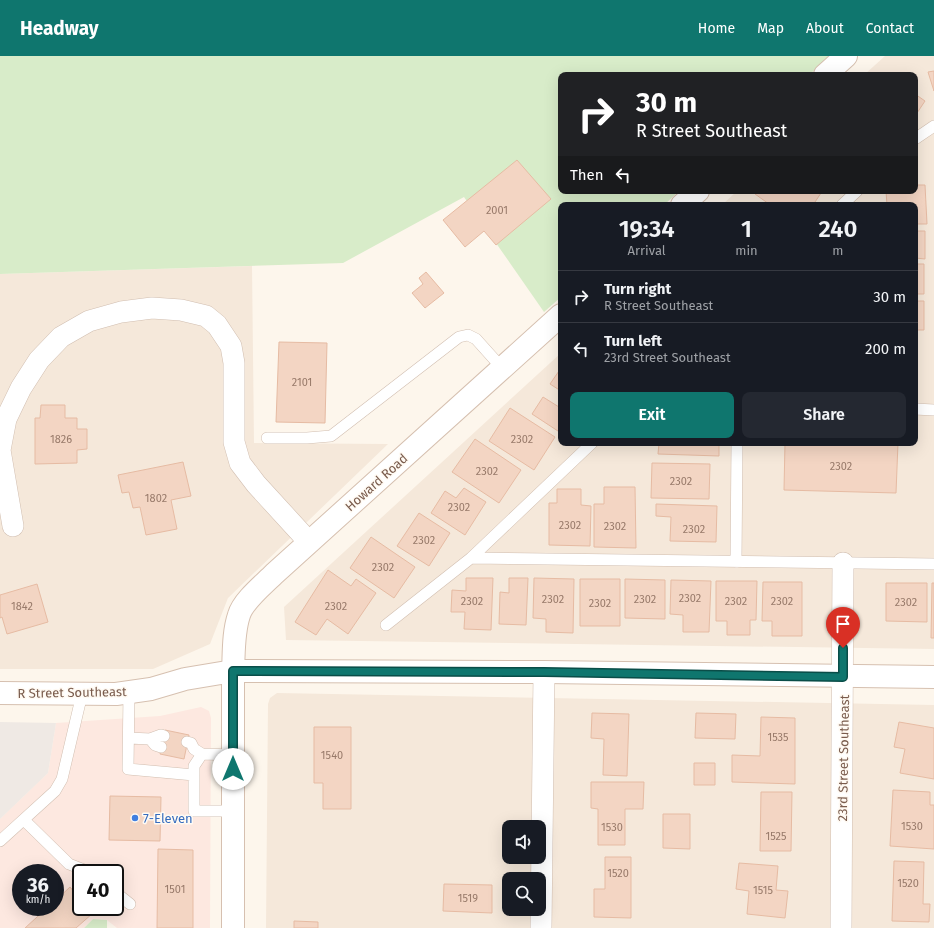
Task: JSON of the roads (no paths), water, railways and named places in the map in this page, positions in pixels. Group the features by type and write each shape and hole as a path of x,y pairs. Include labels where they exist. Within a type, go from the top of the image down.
{"street":[{"path":"828,72 846,56"},
{"path":"685,202 695,194"},
{"path":"13,526 0,450 6,419 21,388 39,360 61,337 89,321 121,312 152,308 182,310 206,316 217,325 231,346 234,363 234,442 240,463 256,484 309,542"},
{"name":"Howard Road","path":"233,928 233,671 235,635 239,613 254,593 309,542 558,318"},
{"name":"23rd Street Southeast","path":"841,928 843,563"},
{"name":"R Street Southeast","path":"0,693 116,694 151,689 185,679 233,671 544,672 934,677"},
{"path":"541,928 544,672"}],"lane":[{"path":"918,137 934,126"},
{"path":"845,202 854,194"},
{"path":"267,438 307,438 331,436 459,336 468,335 476,339 502,368"},
{"path":"918,410 934,410"},
{"path":"386,625 471,558 589,446"},
{"path":"736,562 737,446"},
{"path":"471,558 934,564"},
{"path":"129,692 128,769 194,775"},
{"path":"0,842 55,791 62,779 82,694"},
{"path":"129,738 150,740 156,745 163,741"},
{"path":"233,755 192,749 194,766 194,811 233,811"},
{"path":"24,820 69,864 72,865"},
{"path":"124,899 130,904"}],"place":[{"name":"7-Eleven","path":"135,818"}]}
